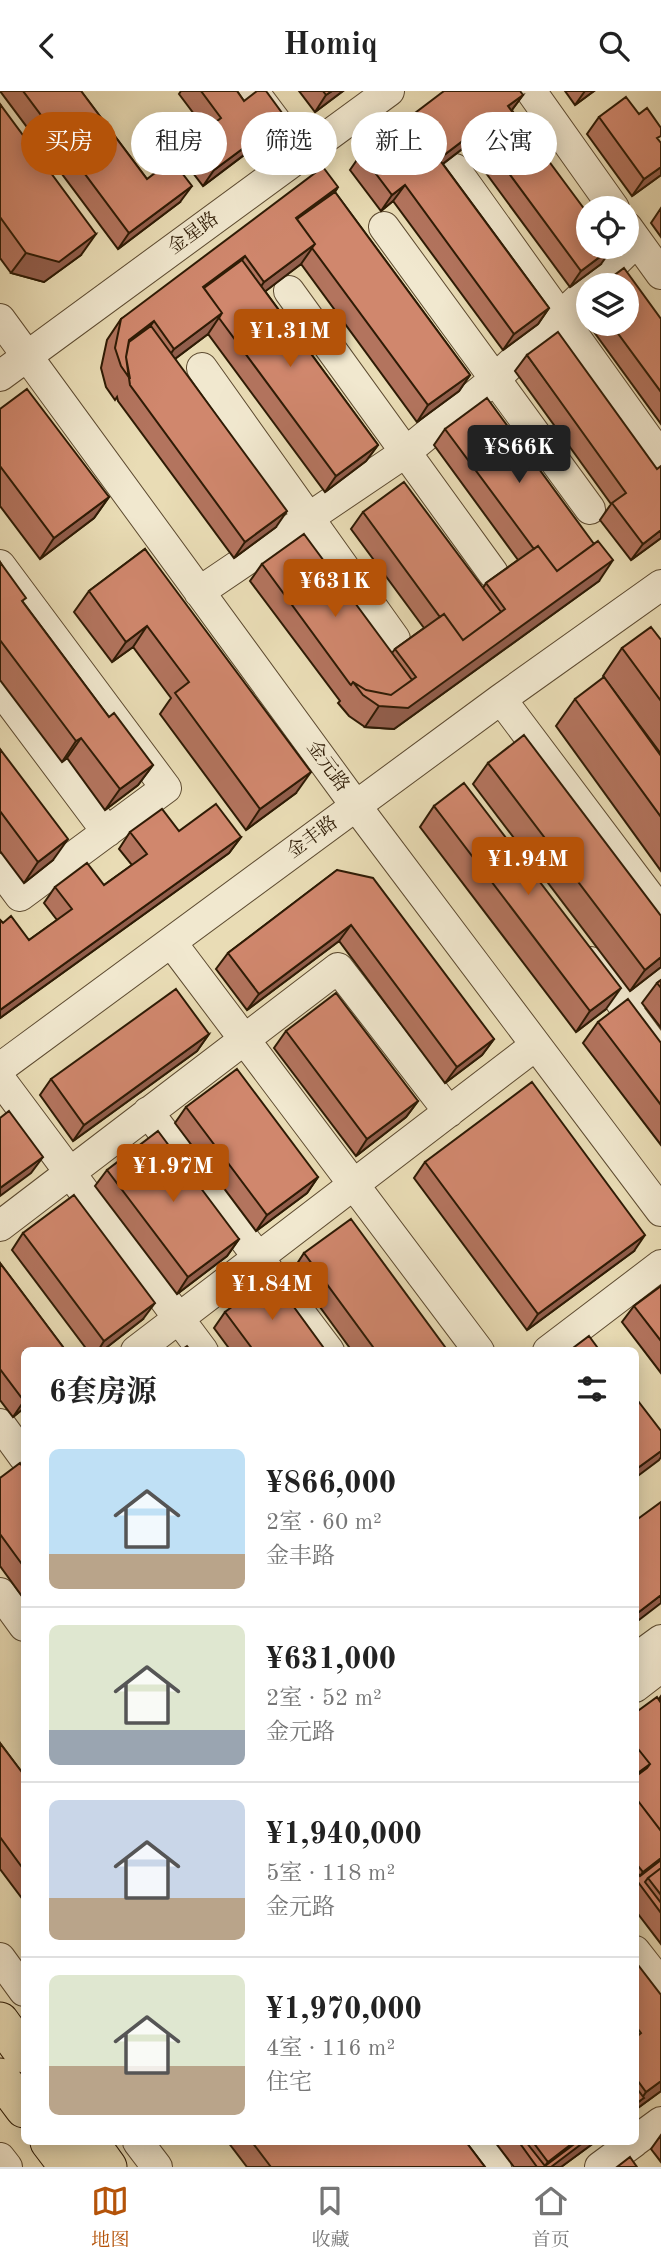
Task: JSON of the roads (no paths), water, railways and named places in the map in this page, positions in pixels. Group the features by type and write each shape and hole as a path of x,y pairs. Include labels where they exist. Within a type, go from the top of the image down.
{"main road":[{"path":"0,2021 21,2050"},
{"path":"0,2077 21,2105"},
{"path":"51,2145 68,2167"},
{"path":"92,2145 108,2167"}],"street":[{"path":"253,91 269,112"},
{"name":"金星路","path":"337,129 389,91"},
{"path":"531,91 605,196"},
{"path":"455,169 661,457"},
{"name":"金星路","path":"0,376 274,175"},
{"path":"384,227 590,509"},
{"path":"639,245 661,274"},
{"path":"601,273 612,259"},
{"path":"289,291 493,573"},
{"path":"199,591 406,452 495,379 576,302"},
{"name":"金元路","path":"0,319 356,806 661,1211"},
{"path":"202,368 395,639"},
{"path":"0,565 166,788 107,832 67,845 20,897 0,869"},
{"name":"金丰路","path":"0,1068 501,699 661,585"},
{"path":"0,689 107,832"},
{"path":"501,699 661,912"},
{"path":"172,941 476,1347"},
{"path":"575,941 661,1056"},
{"path":"0,1226 338,968 449,1112"},
{"path":"624,1005 661,976"},
{"path":"141,1347 536,1045"},
{"path":"0,1079 200,1347"},
{"path":"148,1112 326,1347"},
{"path":"553,1347 661,1265"},
{"path":"0,1593 21,1622"},
{"path":"639,1656 661,1640"},
{"path":"639,1684 661,1667"},
{"path":"639,1956 661,1984"},
{"path":"0,1958 21,1987"},
{"path":"639,2137 661,2122"},
{"path":"140,2145 158,2167"},
{"path":"480,2145 496,2167"},
{"path":"600,2167 629,2145"},
{"path":"0,2158 7,2167"}]}
